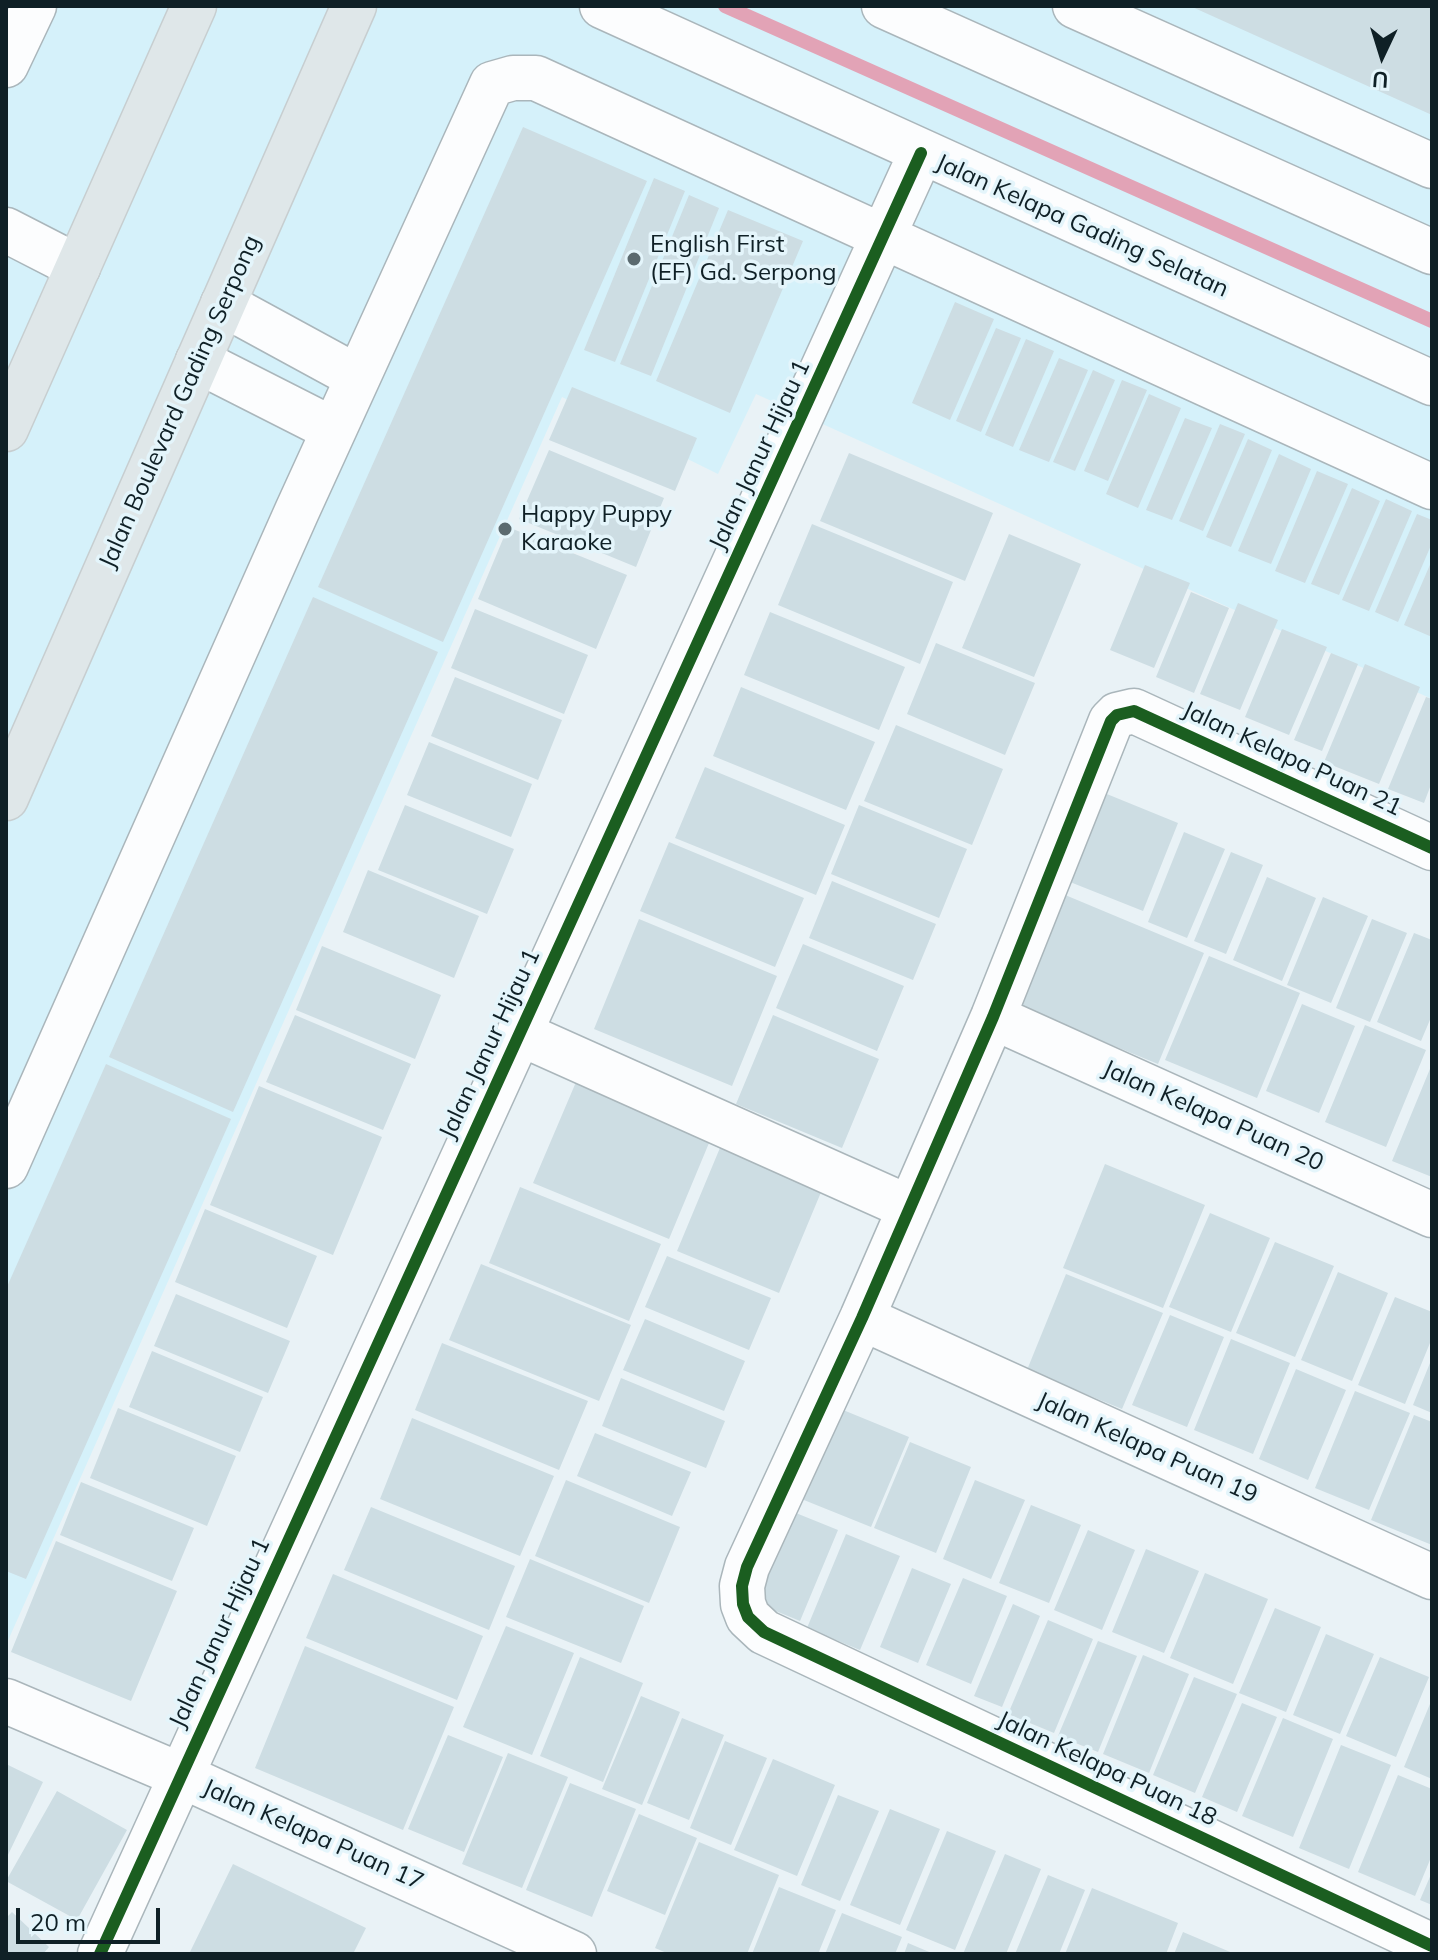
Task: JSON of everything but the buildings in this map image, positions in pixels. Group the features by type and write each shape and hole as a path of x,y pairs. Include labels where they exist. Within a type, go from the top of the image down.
{"main road":[{"path":"6,429 194,6"},
{"name":"Jalan Boulevard Gading Serpong","path":"6,798 354,6"}],"street":[{"path":"6,65 34,6"},
{"name":"Jalan Kelapa Gading Selatan","path":"602,6 1432,383"},
{"path":"884,6 1432,252"},
{"path":"1075,6 1432,166"},
{"path":"6,1166 357,377 492,84 513,78 536,78 1432,487"},
{"name":"Jalan Janur Hijau 1","path":"100,1954 921,153"},
{"path":"6,230 78,267"},
{"path":"223,304 357,377"},
{"path":"198,361 334,430"},
{"name":"Jalan Kelapa Puan 21","path":"993,1017 1111,721 1124,712 1134,711 1432,848"},
{"path":"862,1318 993,1017"},
{"name":"Jalan Kelapa Puan 20","path":"993,1017 1432,1215"},
{"path":"519,1033 910,1208"},
{"name":"Jalan Kelapa Puan 19","path":"862,1318 1432,1577"},
{"name":"Jalan Kelapa Puan 18","path":"862,1318 747,1567 742,1586 743,1604 748,1617 764,1632 1432,1946"},
{"name":"Jalan Kelapa Puan 17","path":"6,1701 180,1775 574,1954"}],"shaded area":[{"path":"6,6 1432,6 1432,699 756,394 718,474 562,397 6,1645"}],"waterway":[{"path":"725,6 1432,321"}],"cycle path":[{"path":"100,1954 921,153"},
{"path":"1432,848 1134,711 1117,715 1111,721 993,1017 862,1318 747,1567 742,1586 743,1604 748,1617 764,1632 1432,1946"}],"place":[{"name":"English First (EF) Gd. Serpong","path":"634,259"},
{"name":"Happy Puppy Karaoke","path":"505,529"}]}
